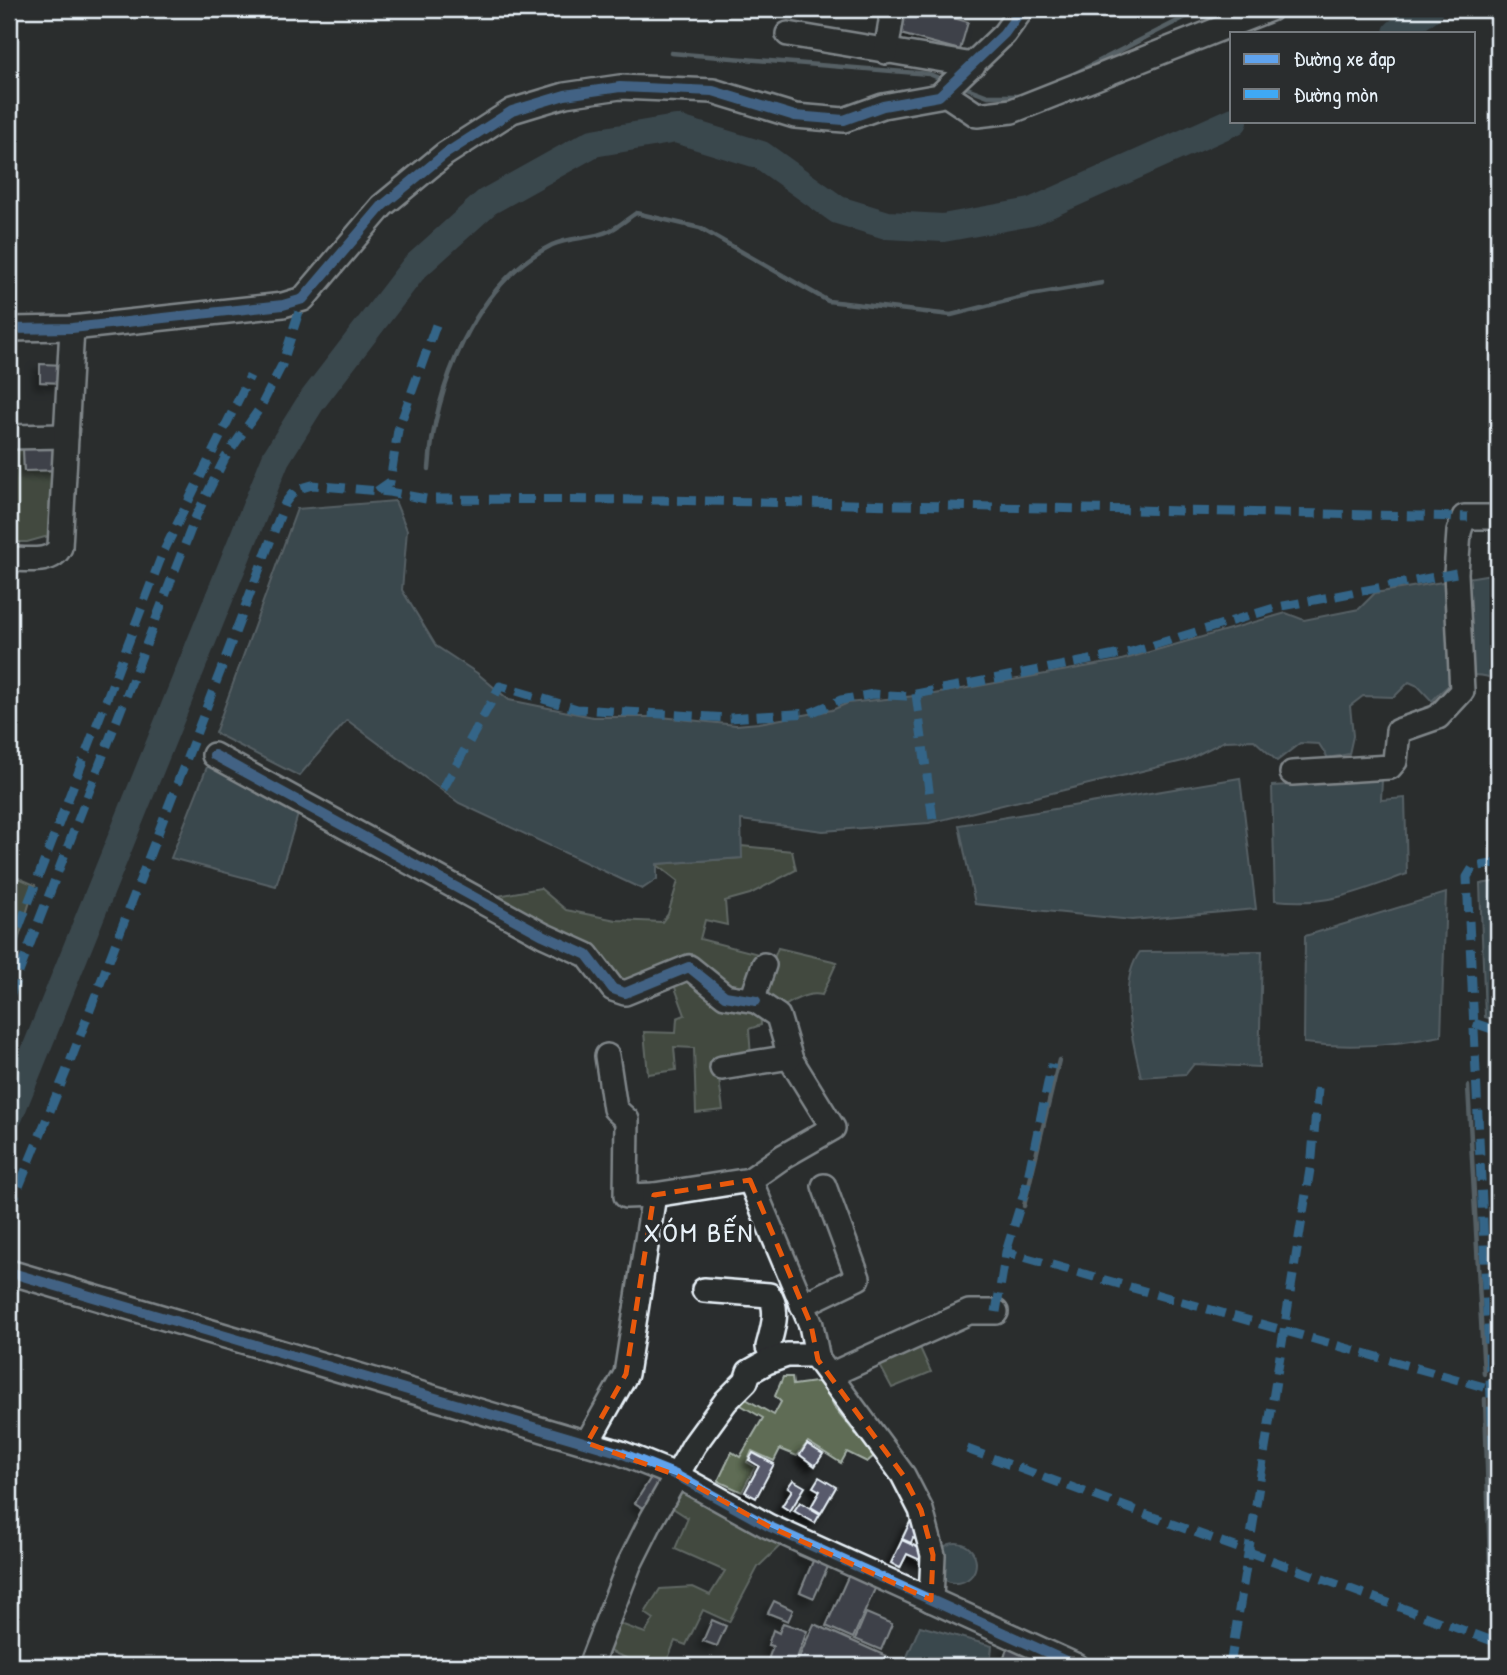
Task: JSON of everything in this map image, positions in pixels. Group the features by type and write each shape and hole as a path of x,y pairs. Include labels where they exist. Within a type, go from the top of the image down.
{"street":[{"path":"886,52 893,9"},
{"path":"9,329 72,328 283,305 303,299 382,206 445,154 512,111 565,95 620,87 713,91 795,116 844,120 955,82 1004,34 1023,9"},
{"path":"788,34 886,52 955,82 977,115 1012,111 1270,9"},
{"path":"9,559 48,558 56,554 60,547 72,328"},
{"path":"9,437 66,436"},
{"path":"1292,773 1390,767 1395,761 1398,732 1446,712 1462,691 1457,573 1462,518 1498,517"},
{"path":"214,755 543,935 587,955 613,989 625,993 690,967 725,996 756,1001 778,1016 790,1057 834,1128 784,1156 750,1180 654,1195 626,1196 627,1120 615,1109 607,1056"},
{"path":"756,1001 755,991 764,965"},
{"path":"722,1069 790,1057"},
{"path":"750,1180 811,1325 816,1355 873,1439 902,1475 921,1510 933,1555 931,1600"},
{"path":"802,1305 858,1278 824,1186"},
{"path":"587,1443 626,1374 654,1195"},
{"path":"9,1272 587,1443 676,1475 768,1526 1077,1666"},
{"path":"704,1290 769,1295 774,1301 775,1316 768,1347 775,1358"},
{"path":"830,1375 969,1312 996,1312"},
{"path":"590,1666 629,1565 694,1445 726,1401 746,1381 749,1372 775,1358 816,1355"}],"highlighted area":[{"path":"750,1180 811,1325 818,1360 903,1475 921,1510 933,1555 931,1600 768,1526 676,1475 587,1443 626,1374 654,1195"}],"green space":[{"path":"9,448 62,449 56,534 27,542 9,542"},
{"path":"741,846 792,851 796,870 750,894 725,901 727,925 705,920 700,939 774,958 778,948 837,962 822,995 805,996 779,1010 760,1007 761,1025 749,1029 751,1057 717,1064 723,1110 696,1113 694,1048 674,1047 676,1070 648,1074 644,1032 676,1033 677,1018 685,1015 669,971 625,989 487,898 540,888 566,910 616,920 662,922 668,914 678,881 656,864 741,858"},
{"path":"9,874 35,885 9,970"},
{"path":"916,1339 931,1372 892,1388 876,1358"},
{"path":"783,1377 792,1377 793,1385 822,1381 835,1408 856,1434 860,1431 875,1455 867,1462 847,1452 841,1463 808,1442 797,1456 780,1449 774,1461 752,1451 747,1462 755,1467 742,1492 718,1481 732,1452 740,1457 763,1418 732,1400 737,1394 774,1415 781,1402 775,1396"},
{"path":"674,1487 787,1539 758,1567 729,1622 703,1610 686,1645 675,1641 665,1666 646,1666 609,1651 618,1623 645,1633 654,1619 645,1613 660,1589 693,1587 710,1595 725,1571 675,1549 688,1518 665,1503"}],"water":[{"path":"395,501 407,530 402,590 436,646 477,673 509,700 593,717 661,717 736,725 759,723 832,710 848,703 934,694 1118,661 1286,613 1304,620 1359,609 1375,593 1498,573 1498,680 1478,675 1462,678 1432,701 1418,686 1409,682 1394,697 1363,696 1350,706 1353,736 1349,754 1328,758 1319,744 1300,743 1277,761 1254,740 1224,741 1187,760 929,823 823,831 741,820 742,858 657,864 657,879 642,889 459,803 347,720 299,776 215,733 297,509"},
{"path":"209,762 300,808 276,886 171,858"},
{"path":"1240,778 1256,909 1132,920 975,904 959,825"},
{"path":"1382,780 1381,800 1405,798 1407,874 1358,892 1328,899 1275,900 1272,786"},
{"path":"1498,881 1498,1021 1485,1017 1480,884"},
{"path":"1446,893 1441,1036 1373,1045 1304,1043 1305,936"},
{"path":"1262,951 1259,1067 1194,1064 1186,1074 1141,1077 1128,1013 1129,980 1140,952"},
{"path":"956,1543 970,1549 976,1563 970,1577 956,1583 942,1577 936,1563 942,1549"},
{"path":"920,1626 992,1646 990,1666 903,1666"}],"building":[{"path":"903,9 920,9 968,22 960,50 897,33"},
{"path":"40,364 67,365 66,383 40,382"},
{"path":"60,447 60,470 24,471 23,448"},
{"path":"807,1444 823,1454 815,1466 800,1455"},
{"path":"753,1453 774,1464 756,1498 745,1492 759,1466 749,1460"},
{"path":"655,1471 669,1480 649,1512 635,1503"},
{"path":"819,1477 836,1487 821,1513 811,1507 820,1491 813,1487"},
{"path":"793,1480 805,1487 790,1511 782,1506 792,1490 788,1487"},
{"path":"800,1502 820,1514 815,1523 794,1511"},
{"path":"910,1522 927,1530 922,1542 913,1538 911,1543 902,1539"},
{"path":"902,1540 932,1554 927,1563 907,1554 900,1568 891,1563"},
{"path":"803,1547 831,1560 814,1598 800,1592 813,1561 799,1555"},
{"path":"851,1570 878,1582 853,1638 826,1626"},
{"path":"774,1601 793,1610 788,1621 768,1613"},
{"path":"866,1613 892,1624 881,1650 855,1639"},
{"path":"712,1620 726,1626 717,1646 703,1641"},
{"path":"783,1623 807,1631 794,1666 768,1660 773,1646 768,1645 773,1630 779,1633"},
{"path":"814,1624 886,1656 881,1666 796,1664"},
{"path":"1008,1644 1055,1666 1002,1666"}],"waterway":[{"path":"1068,77 1201,9"},
{"path":"1398,32 1429,9"},
{"path":"671,53 929,74 944,80"},
{"path":"959,85 988,96 1025,96"},
{"path":"9,1116 276,458 311,402 414,268 487,202 593,143 676,129 761,155 838,210 887,225 943,228 1031,212 1232,122"},
{"path":"429,469 440,405 450,373 481,311 501,285 525,262 552,245 602,234 636,213 700,228 828,301 951,315 1030,295 1102,283"},
{"path":"1024,1206 1059,1060"},
{"path":"1468,1086 1484,1374"},
{"path":"1485,1399 1493,1666"}],"marked path":[{"path":"9,998 196,516 225,458 260,408 282,365 303,299"},
{"path":"377,491 390,482 398,430 436,325"},
{"path":"9,953 162,555 250,376"},
{"path":"9,1211 70,1062 285,503 295,490 312,485 389,492 426,499 662,500 1468,517"},
{"path":"443,789 500,686 577,709 729,718 810,713 841,700 873,694 906,696 1131,652 1278,607 1456,573"},
{"path":"916,694 934,827"},
{"path":"1498,863 1473,867 1467,877 1498,1549"},
{"path":"1474,1023 1498,1031"},
{"path":"1006,1252 1026,1187 1052,1064"},
{"path":"1230,1666 1312,1157 1318,1088"},
{"path":"996,1312 1006,1252 1498,1391"},
{"path":"967,1449 1498,1643"}],"cycle path":[{"path":"9,329 72,328 283,305 303,299 382,206 445,154 512,111 565,95 620,87 713,91 795,116 844,120 883,106 939,96 1004,34 1022,9"},
{"path":"214,755 543,935 587,955 613,989 625,993 689,967 725,996 756,1001"},
{"path":"9,1272 621,1453 676,1475 768,1526 1077,1666"}],"district":[{"name":"XÓM BẾN","path":"699,1232"}]}
